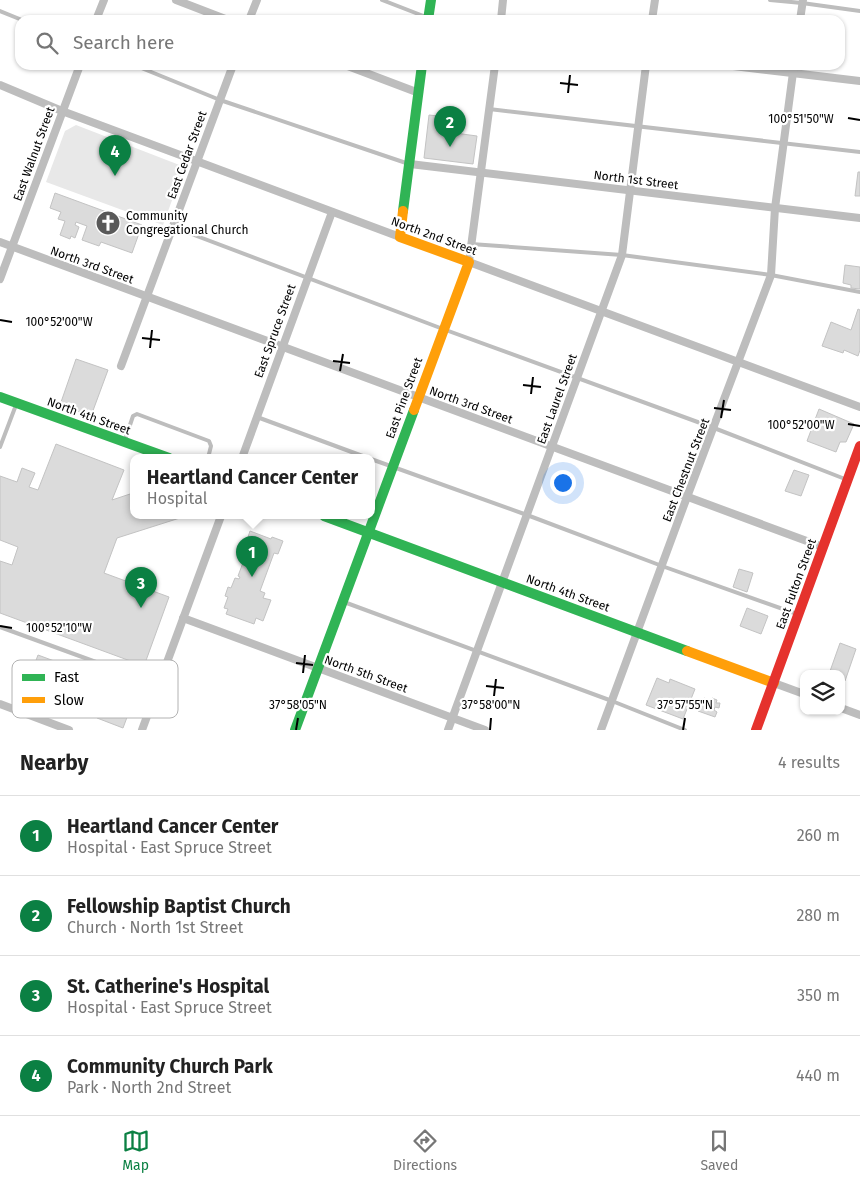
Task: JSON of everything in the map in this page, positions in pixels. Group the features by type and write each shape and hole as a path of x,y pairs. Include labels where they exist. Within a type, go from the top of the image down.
{"main road":[{"path":"429,15 431,0"},
{"path":"400,237 421,70"},
{"name":"North 2nd Street","path":"400,237 469,262"},
{"name":"East Pine Street","path":"375,513 469,262"},
{"name":"North 4th Street","path":"0,397 158,454"},
{"name":"East Fulton Street","path":"756,730 860,446"},
{"name":"North 4th Street","path":"332,519 774,683"},
{"name":"East Pine Street","path":"295,730 373,519"}],"street":[{"path":"98,15 104,0"},
{"path":"176,0 215,15"},
{"path":"251,15 257,0"},
{"path":"502,15 503,0"},
{"path":"652,15 654,0"},
{"path":"801,15 803,2"},
{"name":"East Walnut Street","path":"0,279 78,70"},
{"name":"East Cedar Street","path":"121,366 231,70"},
{"path":"358,70 419,93"},
{"name":"East Pine Street","path":"469,262 494,70"},
{"name":"East Laurel Street","path":"448,730 622,255 645,70"},
{"name":"East Chestnut Street","path":"601,730 771,275 775,208 794,70"},
{"path":"800,70 860,81"},
{"name":"North 2nd Street","path":"0,85 62,111 400,237"},
{"name":"North 1st Street","path":"410,164 860,218"},
{"name":"East Spruce Street","path":"243,454 332,212"},
{"name":"North 3rd Street","path":"0,242 823,547"},
{"name":"North 2nd Street","path":"469,262 860,407"},
{"path":"168,660 220,519"},
{"name":"North 5th Street","path":"183,618 485,730"},
{"name":"North 4th Street","path":"774,683 800,693"},
{"path":"0,704 12,709"},
{"path":"845,709 860,715"},
{"path":"32,718 52,727 69,730"},
{"path":"142,730 147,718"}],"lane":[{"path":"382,0 418,15"},
{"path":"770,0 803,2 860,11"},
{"path":"0,11 15,17"},
{"path":"146,70 220,100 410,164"},
{"path":"489,109 860,152"},
{"path":"173,227 443,329 714,428 848,480"},
{"path":"471,244 622,255 771,275 860,292"},
{"path":"0,447 17,403"},
{"path":"124,442 133,416 137,414 209,441 211,446 209,454"},
{"path":"257,417 356,454"},
{"path":"0,429 6,432"},
{"path":"375,461 799,614"},
{"path":"342,601 685,730"},
{"path":"0,627 90,660"}],"shaded area":[{"path":"76,125 182,166 183,170 163,225 46,182 65,131"}],"building":[{"path":"429,115 457,118 455,133 477,136 473,164 424,158"},
{"path":"858,172 860,172 860,196 855,196"},
{"name":"Community Congregational Church","path":"55,193 142,225 132,253 101,242 99,246 82,240 87,226 76,222 75,225 79,227 75,238 71,236 70,239 60,235 65,221 58,219 61,212 50,208"},
{"path":"845,265 860,267 860,289 851,288 851,285 843,283"},
{"path":"858,309 860,310 860,350 858,356 844,350 843,353 822,346 831,322 851,330"},
{"path":"76,359 108,370 91,416 60,405"},
{"path":"819,409 854,424 846,442 840,442 836,452 807,441"},
{"path":"56,444 124,470 112,500 130,494 130,519 177,519 117,538 104,573 169,597 146,660 128,660 0,613 0,561 12,565 18,547 0,540 0,476 17,482 22,468 35,473 29,487 38,490"},
{"path":"794,470 809,475 801,496 785,491"},
{"path":"250,531 271,539 272,537 283,541 278,554 274,553 260,591 265,593 263,598 271,600 263,621 256,618 254,624 226,614 228,609 224,608 228,597 225,596 228,587 231,588 235,578 239,579 240,577 238,576 244,560 246,561 251,548 245,546"},
{"path":"739,569 753,573 747,592 733,587"},
{"path":"747,608 768,616 761,634 740,626"},
{"path":"840,643 856,649 845,681 845,670 830,670"},
{"path":"38,655 52,660 36,660"},
{"path":"657,678 669,683 670,679 695,689 683,719 646,705"},
{"path":"704,698 711,701 712,698 717,700 716,703 720,703 719,708 715,707 714,710 717,712 715,717 698,711"},
{"path":"97,718 127,718 123,728"}],"traffic: fast":[{"path":"429,15 431,0"},
{"path":"403,211 421,70"},
{"path":"0,397 158,454"},
{"path":"375,515 414,410"},
{"path":"332,519 687,651"},
{"path":"295,730 373,519"}],"traffic: slow":[{"path":"403,211 400,237 469,262 414,410"},
{"path":"687,651 774,683"}],"traffic: jam":[{"path":"756,730 860,446"}],"place":[{"name":"Fellowship Baptist Church","path":"450,147"},
{"name":"Community Church Park","path":"115,176"},
{"name":"Community Congregational Church","path":"108,223"},
{"name":"Heartland Cancer Center","path":"252,577"},
{"name":"St. Catherine's Hospital","path":"141,608"}]}
